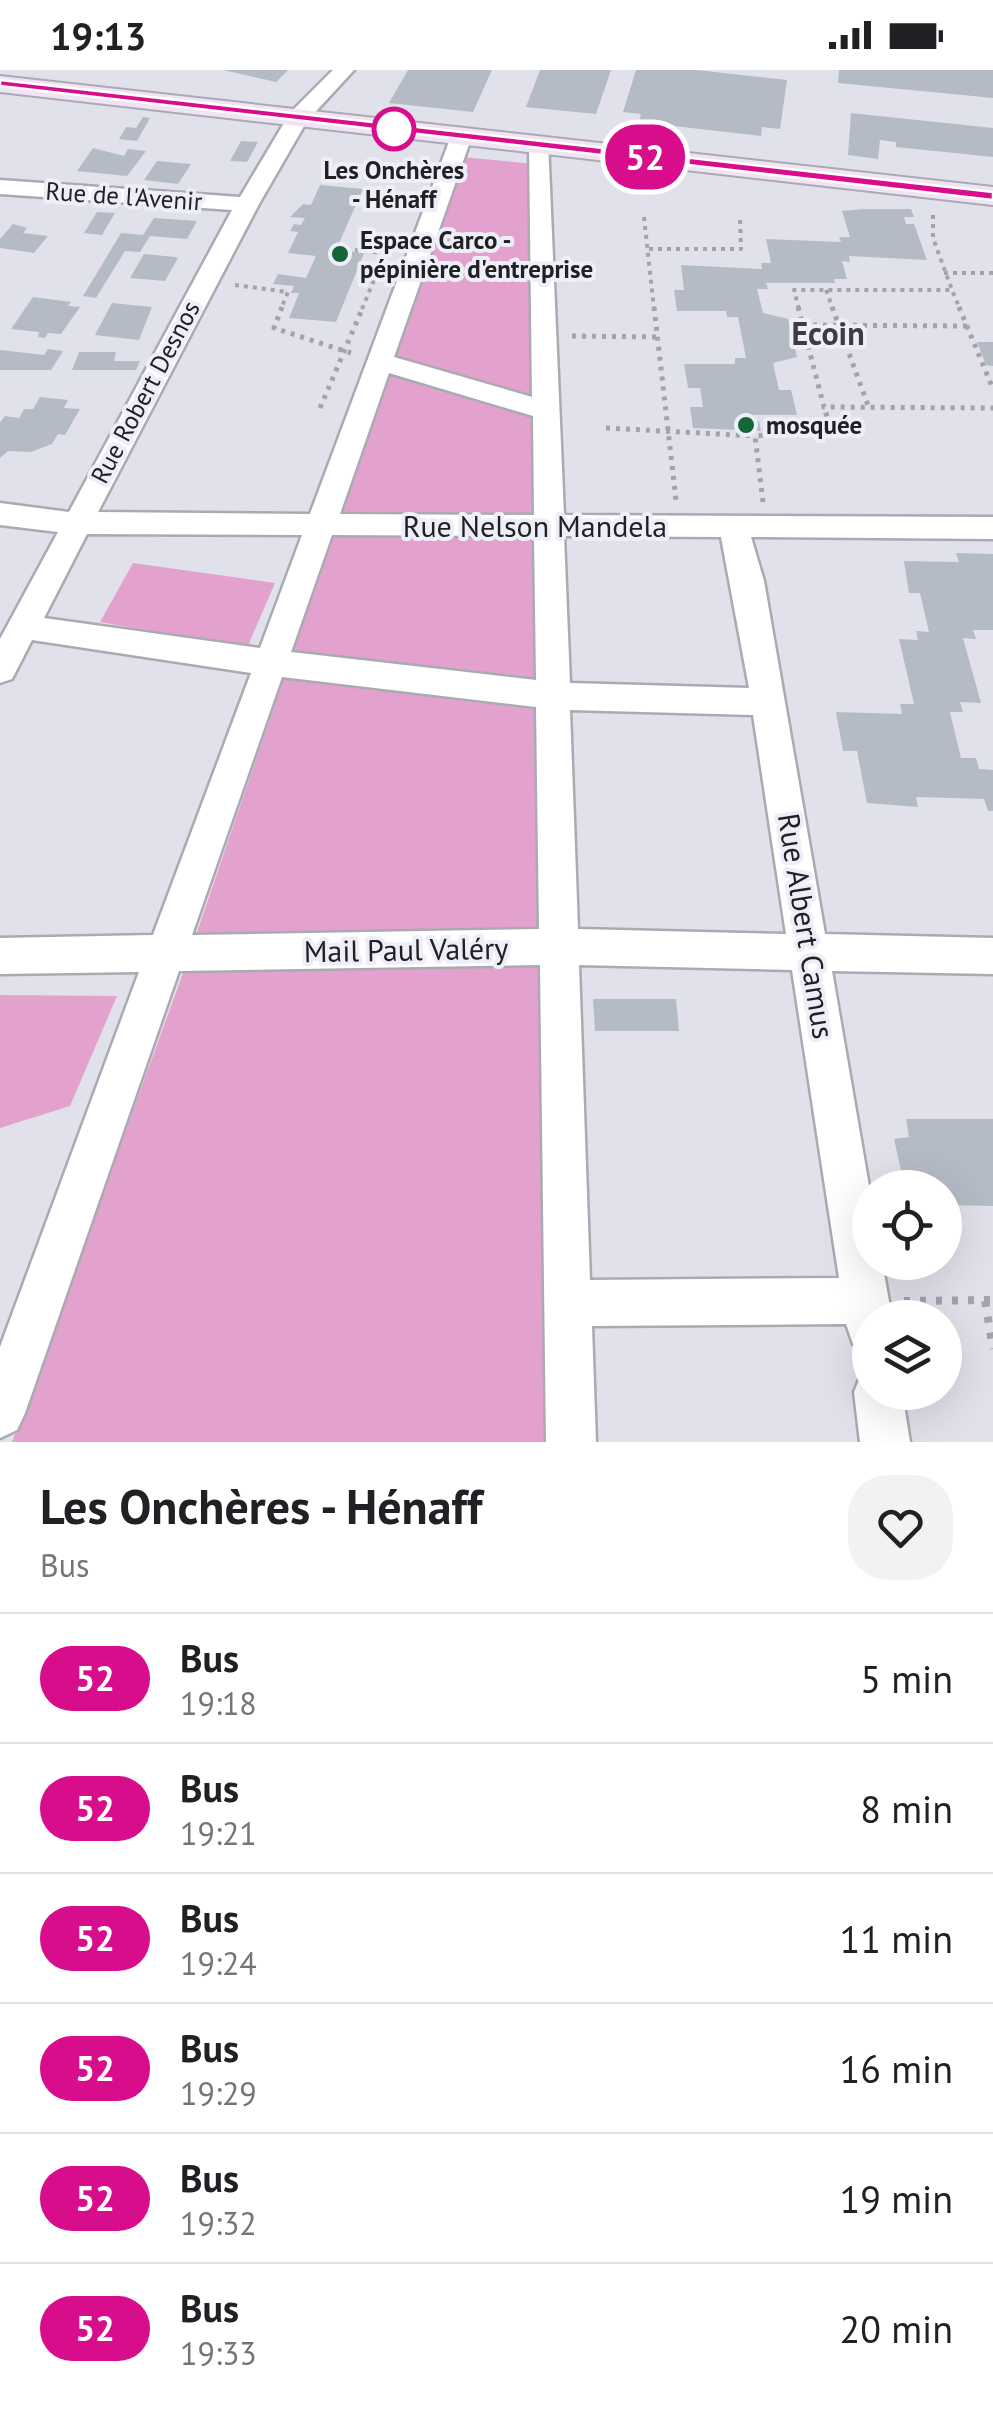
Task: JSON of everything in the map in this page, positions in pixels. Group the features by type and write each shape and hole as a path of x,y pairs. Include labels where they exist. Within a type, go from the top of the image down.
{"main road":[{"path":"0,84 993,196"}],"street":[{"name":"Rue Robert Desnos","path":"0,670 247,204 298,118 344,70"},
{"path":"0,1414 170,952 461,136"},
{"path":"540,146 572,1442"},
{"name":"Rue de l'Avenir","path":"0,187 247,204"},
{"path":"380,362 548,411"},
{"name":"Rue Nelson Mandela","path":"0,514 76,523 993,528"},
{"name":"Rue Albert Camus","path":"750,526 748,581 812,952 866,1300"},
{"path":"24,627 272,663 556,696 769,702"},
{"name":"Mail Paul Valéry","path":"0,956 561,947 993,956"},
{"path":"568,1303 852,1313"},
{"path":"880,1410 884,1442"}],"path":[{"path":"932,189 933,238 993,389"},
{"path":"644,217 661,336 679,526"},
{"path":"649,249 741,248 740,217"},
{"path":"320,408 385,254 337,248"},
{"path":"944,272 993,273"},
{"path":"204,280 288,292 274,328 380,362"},
{"path":"606,428 756,436 832,432 794,290 952,290"},
{"path":"826,290 869,408"},
{"path":"803,325 967,326"},
{"path":"546,336 661,336"},
{"path":"824,408 993,408"},
{"path":"750,526 756,436"},
{"path":"962,1303 989,1300 993,1349"}],"shaded area":[{"path":"462,157 535,164 559,1442 12,1442 182,976"},
{"path":"133,563 275,583 247,648 100,622"},
{"path":"0,995 117,996 70,1106 0,1128"}],"building":[{"path":"223,70 288,70 276,82"},
{"path":"408,70 492,70 473,112 389,103"},
{"path":"540,70 611,70 596,114 526,107"},
{"path":"636,70 697,70 787,80 780,129 762,127 761,136 639,122 641,114 623,112"},
{"path":"839,70 993,70 993,98 838,83"},
{"path":"851,113 993,128 993,157 896,147 896,142 880,140 878,159 848,155"},
{"path":"143,117 150,118 137,141 119,139 126,127 136,128"},
{"path":"241,141 258,142 247,162 230,161"},
{"path":"93,148 124,156 128,149 146,151 127,176 77,171"},
{"path":"157,161 191,164 178,184 144,180"},
{"name":"Espace Carco - pépinière d'entreprise","path":"320,185 363,189 336,250 364,253 336,322 289,318 299,293 291,293 294,286 273,284 278,274 306,278 316,256 288,253 298,232 290,231 305,218 290,217 303,204 311,205"},
{"path":"911,209 914,217 904,217 906,224 914,224 927,260 849,256 850,262 842,261 847,279 834,279 835,283 766,283 768,289 757,289 763,313 788,319 797,357 773,363 779,390 791,390 797,415 743,415 744,421 759,421 761,431 693,428 690,407 703,407 700,388 688,388 684,364 735,364 735,358 746,358 738,317 727,317 726,311 677,311 674,290 684,290 681,265 762,269 761,263 771,263 766,239 841,242 839,237 850,237 842,211"},
{"path":"97,212 115,213 102,235 84,233"},
{"path":"154,218 197,221 187,239 150,236 140,252 125,251 96,298 83,296 121,233 143,235"},
{"path":"13,224 27,228 23,233 48,236 34,253 0,248 0,239"},
{"path":"144,254 178,258 165,281 130,278"},
{"path":"33,297 71,302 68,306 80,307 61,334 48,333 45,338 38,337 39,332 11,329"},
{"path":"112,303 152,307 139,340 95,335"},
{"path":"977,342 993,342 993,366 986,365"},
{"path":"48,349 63,351 51,370 0,370 0,350 44,355"},
{"path":"79,352 116,352 114,361 140,361 136,370 72,370"},
{"path":"40,397 68,400 64,408 80,409 65,435 58,434 52,444 31,452 8,451 0,458 0,422 5,416 19,418 24,409 33,409"},
{"path":"956,553 993,554 993,630 973,630 976,639 963,638 981,703 960,702 963,712 950,712 961,758 976,758 979,769 993,770 993,811 988,811 984,799 916,797 918,807 867,803 857,751 843,751 836,712 902,714 900,704 914,704 899,639 918,640 916,631 929,632 920,593 909,593 904,561 959,562"},
{"path":"593,999 676,999 679,1031 595,1031"},
{"path":"906,1119 993,1119 993,1206 962,1205 962,1170 901,1170 894,1139 909,1137"}],"bus line":[{"name":"52","path":"0,84 993,196"}],"place":[{"name":"Les Onchères - Hénaff","path":"394,129"},
{"name":"Espace Carco - pépinière d'entreprise","path":"340,254"},
{"name":"mosquée","path":"746,425"}],"district":[{"name":"Ecoin","path":"828,333"}]}
